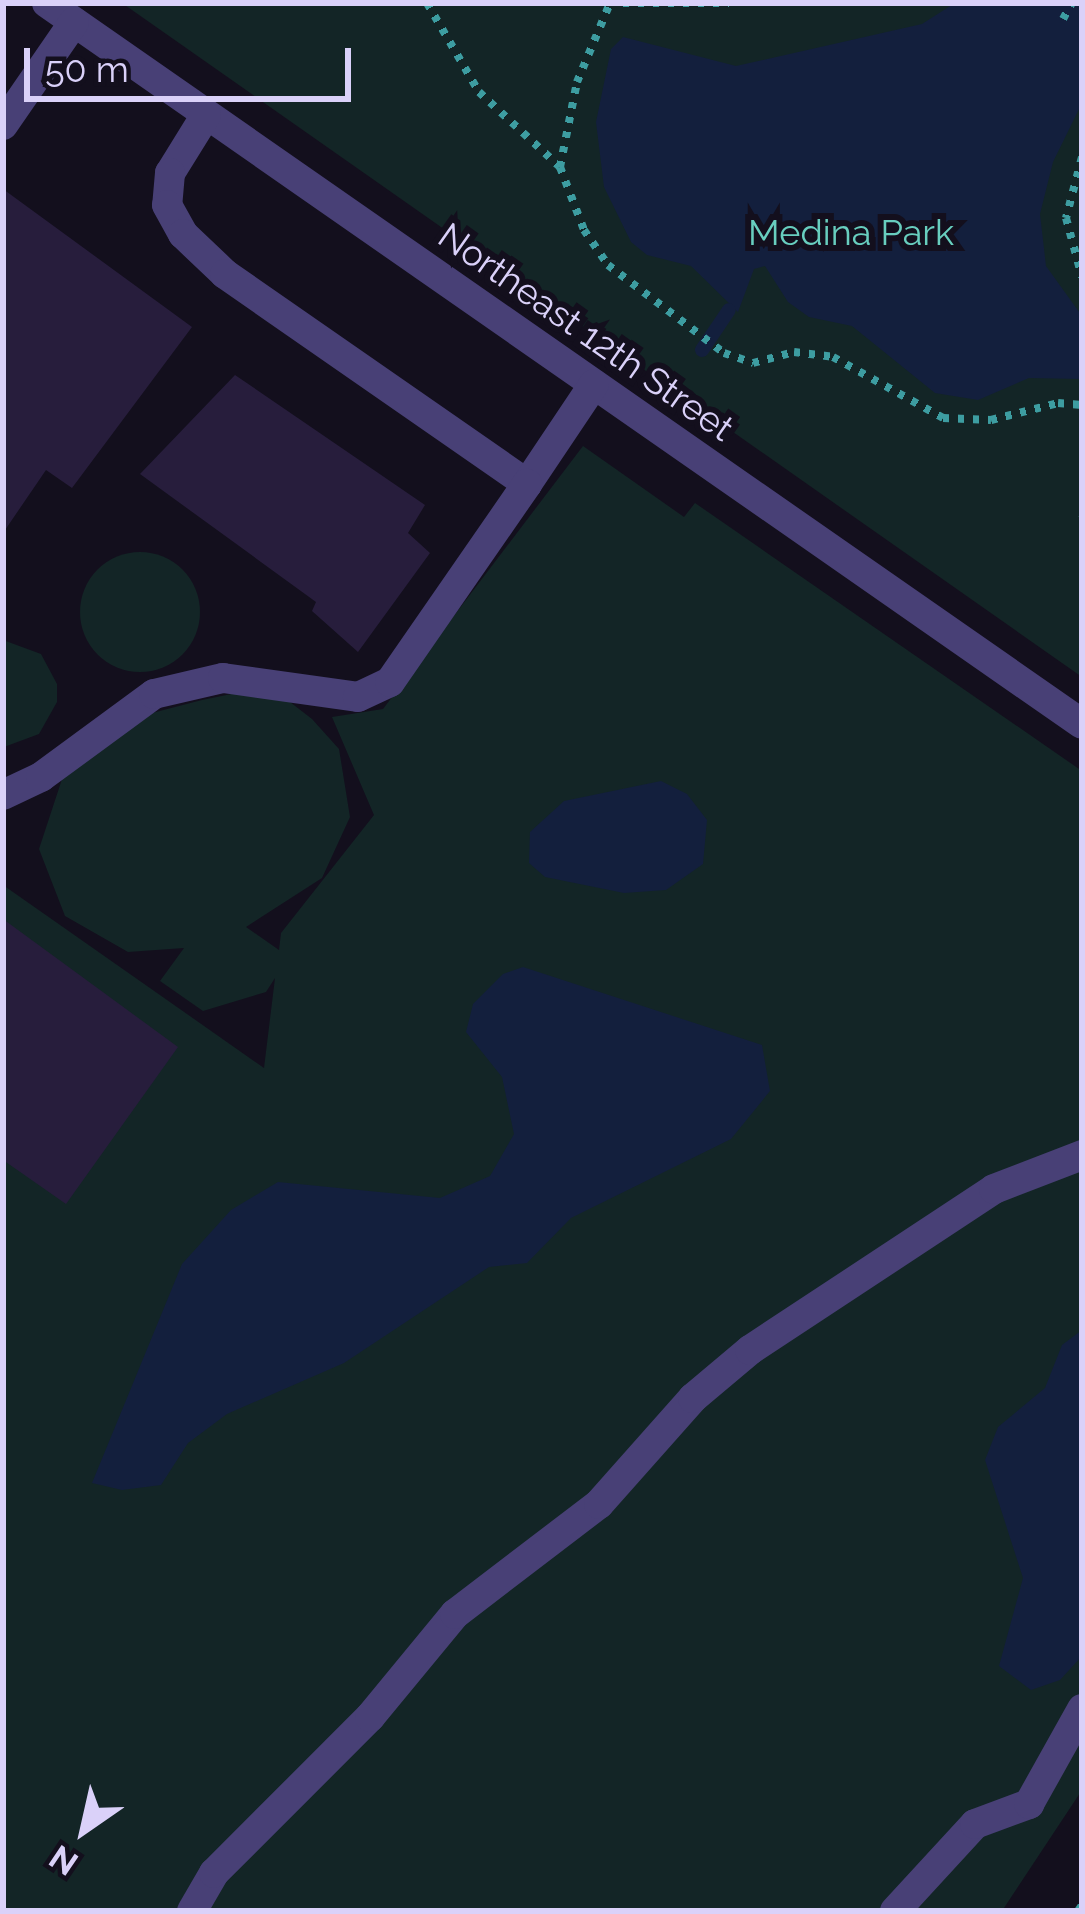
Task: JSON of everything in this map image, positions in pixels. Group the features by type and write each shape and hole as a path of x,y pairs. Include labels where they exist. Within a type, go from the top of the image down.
{"street":[{"name":"Northeast 12th Street","path":"47,3 1082,724"},
{"path":"4,127 74,22"},
{"path":"206,115 170,173 167,205 183,235 225,274 527,484"},
{"path":"3,795 41,777 154,694 223,678 358,697 390,682 594,384"},
{"path":"192,1911 214,1873 370,1717 442,1627 598,1504 693,1398 750,1351 994,1189 1082,1155"},
{"path":"895,1911 975,1824 1029,1804 1082,1709"}],"path":[{"path":"427,3 479,92 560,167 584,230 608,265 724,353 753,363 794,352 833,356 944,418 991,420 1058,403 1082,405"},
{"path":"560,167 578,82 610,3"},
{"path":"623,3 729,3"},
{"path":"1063,20 1072,3"},
{"path":"1082,157 1066,237 1082,277"}],"green space":[{"name":"Medina Park","path":"122,3 1082,3 1082,677"},
{"path":"583,446 684,517 695,503 1082,771 1082,1790 1002,1911 3,1911 3,885 264,1068 275,978 266,992 203,1011 160,981 184,948 128,952 65,916 39,849 64,773 152,713 202,700 246,691 290,702 312,719 339,749 350,817 322,878 246,927 279,950 281,933 374,815 332,717 383,709"},
{"path":"140,552 163,557 182,570 195,589 200,612 195,635 182,654 163,667 140,672 117,667 98,654 85,635 80,612 85,589 98,570 117,557"},
{"path":"3,640 41,654 57,684 57,702 39,734 4,747"}],"water":[{"path":"955,3 1082,3 1082,103 1053,162 1040,214 1046,266 1082,316 1082,379 1029,378 978,400 935,393 852,326 809,317 788,302 765,266 754,269 738,312 691,266 647,255 631,242 604,187 596,122 611,49 623,37 736,66 922,24"},
{"path":"661,781 687,794 707,820 703,864 666,890 624,893 545,877 529,863 530,832 564,801"},
{"path":"523,967 762,1045 770,1091 731,1139 571,1218 527,1263 489,1267 344,1363 227,1414 188,1443 161,1485 122,1490 92,1483 182,1264 231,1210 278,1182 440,1198 490,1176 514,1134 502,1077 466,1032 473,1004 503,974"},
{"path":"1082,1330 1082,1656 1060,1680 1031,1690 999,1666 1023,1578 985,1460 998,1427 1045,1388 1062,1345"}],"building":[{"path":"3,189 192,327 72,488 46,470 3,533"},
{"path":"235,375 425,505 408,533 430,553 358,652 312,611 316,602 140,474"},
{"path":"3,919 178,1047 66,1204 3,1160"}],"waterway":[{"path":"702,350 729,310"}]}
